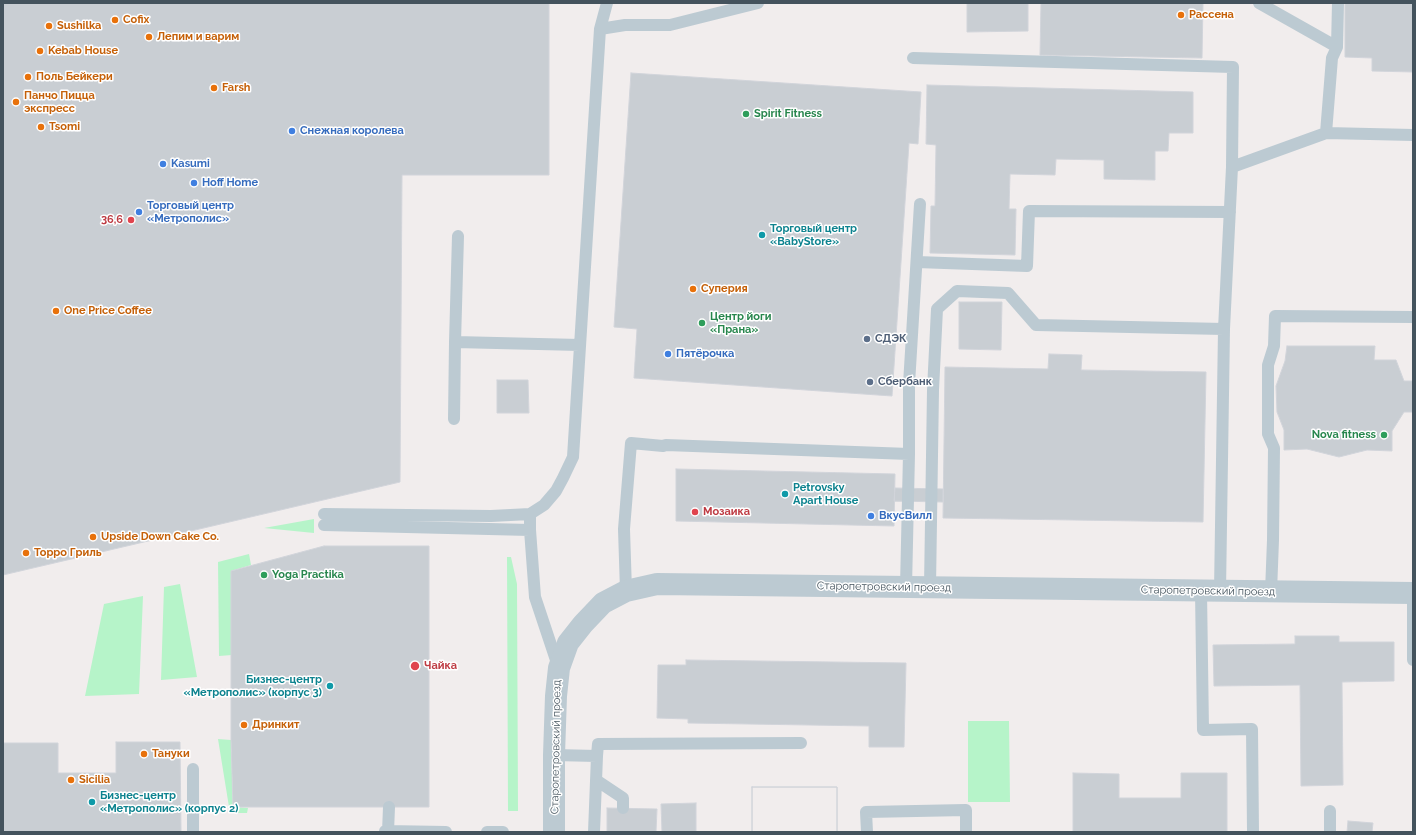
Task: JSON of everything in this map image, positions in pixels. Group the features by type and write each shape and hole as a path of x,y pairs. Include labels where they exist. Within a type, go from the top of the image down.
{"street":[{"name":"Старопетровский проезд","path":"554,832 554,755 556,696 559,668 568,643 584,624 603,603 626,591 657,584 1413,593"}],"lane":[{"path":"530,530 324,520 530,514 544,505 556,491 564,478 573,457 600,29 607,3"},
{"path":"600,29 625,25 670,26 758,3"},
{"path":"1259,3 1337,46"},
{"path":"1326,133 1332,58 1337,46 1338,3"},
{"path":"913,58 1233,67 1230,212 1203,730 1252,729 1253,832"},
{"path":"1232,167 1326,133 1413,135"},
{"path":"906,587 909,384 920,204"},
{"path":"917,262 1028,266 1029,211 1230,212"},
{"path":"454,419 458,236"},
{"path":"930,587 933,390 937,309 957,291 1008,293 1036,325 1224,329"},
{"path":"1271,592 1274,448 1268,434 1268,365 1274,346 1275,316 1413,317"},
{"path":"455,342 580,345"},
{"path":"626,591 624,529 632,443 663,446 909,454"},
{"path":"530,514 535,597 559,668"},
{"path":"1413,593 1413,660"},
{"path":"594,832 598,744 801,743"},
{"path":"554,755 597,756"},
{"path":"193,769 193,832"},
{"path":"596,780 623,798 623,808"},
{"path":"389,807 387,831 446,832"},
{"path":"867,832 866,812 966,810 966,832"},
{"path":"1330,811 1330,832"},
{"path":"487,832 503,832"},
{"path":"547,832 554,832"}],"green space":[{"path":"314,519 314,533 264,528"},
{"path":"249,554 251,565 231,571 232,655 219,656 218,562"},
{"path":"507,557 511,557 517,584 518,811 508,811"},
{"path":"180,584 197,677 161,680 164,587"},
{"path":"143,596 139,694 85,696 104,604"},
{"path":"968,721 1009,721 1010,802 968,802"},
{"path":"218,739 231,740 233,807 248,808 247,813 230,813"}],"building":[{"path":"3,3 549,3 549,175 402,175 400,482 3,575"},
{"path":"967,3 1028,3 1028,31 967,32"},
{"path":"1041,3 1203,3 1202,58 1040,55"},
{"path":"1345,3 1413,3 1413,72 1372,71 1372,58 1345,57"},
{"name":"Торговый центр «BabyStore»","path":"631,73 921,92 918,144 909,143 892,396 634,378 637,329 614,327"},
{"path":"927,85 1193,92 1193,133 1169,133 1168,151 1155,151 1155,180 1104,179 1104,160 1056,159 1055,175 1010,174 1009,209 1016,209 1015,255 930,253 931,206 935,206 936,145 926,144"},
{"path":"959,302 1002,302 1001,350 959,349"},
{"path":"1287,346 1375,346 1374,360 1396,360 1404,381 1413,381 1413,412 1404,412 1392,431 1392,451 1367,450 1339,457 1307,449 1284,450 1284,430 1277,412 1276,386 1285,361"},
{"path":"1049,354 1082,355 1081,370 1206,372 1203,522 943,518 945,367 1048,369"},
{"path":"497,380 528,380 529,413 497,413"},
{"name":"Petrovsky Apart House","path":"676,469 895,474 894,526 676,521"},
{"path":"895,488 943,489 943,502 894,501"},
{"name":"Бизнес-центр «Метрополис» (корпус 3)","path":"324,546 429,546 429,807 233,807 231,740 231,571"},
{"path":"1295,636 1339,636 1339,642 1394,642 1394,681 1342,682 1343,785 1301,786 1300,685 1214,686 1213,645 1295,644"},
{"path":"686,660 906,663 904,747 869,747 869,726 688,723 688,719 657,718 658,665 686,665"},
{"name":"Бизнес-центр «Метрополис» (корпус 2)","path":"116,742 180,742 181,832 3,832 3,743 58,743 58,773 116,773"},
{"path":"1073,773 1119,774 1119,798 1181,798 1181,773 1227,773 1227,832 1073,832"},
{"path":"752,787 837,787 837,832 752,832"},
{"path":"752,787 837,787 837,832 752,832"},
{"path":"696,803 696,832 662,832 661,804"},
{"path":"607,808 657,809 656,832 607,832"},
{"path":"1348,821 1373,823 1372,832 1347,832"}],"place":[{"name":"Рассена","path":"1181,15"},
{"name":"Cofix","path":"115,20"},
{"name":"Sushilka","path":"49,26"},
{"name":"Лепим и варим","path":"149,37"},
{"name":"Kebab House","path":"40,51"},
{"name":"Поль Бейкери","path":"28,77"},
{"name":"Farsh","path":"214,88"},
{"name":"Панчо Пицца экспресс","path":"16,102"},
{"name":"Spirit Fitness","path":"746,114"},
{"name":"Tsomi","path":"41,127"},
{"name":"Снежная королева","path":"292,131"},
{"name":"Kasumi","path":"163,164"},
{"name":"Hoff Home","path":"194,183"},
{"name":"Торговый центр «Метрополис»","path":"139,212"},
{"name":"36,6","path":"131,220"},
{"name":"Торговый центр «BabyStore»","path":"762,235"},
{"name":"Суперия","path":"693,289"},
{"name":"One Price Coffee","path":"56,311"},
{"name":"Центр йоги «Прана»","path":"702,323"},
{"name":"СДЭК","path":"867,339"},
{"name":"Пятёрочка","path":"668,354"},
{"name":"Сбербанк","path":"870,382"},
{"name":"Nova fitness","path":"1384,435"},
{"name":"Petrovsky Apart House","path":"785,494"},
{"name":"Мозаика","path":"695,512"},
{"name":"ВкусВилл","path":"871,516"},
{"name":"Upside Down Cake Co.","path":"93,537"},
{"name":"Торро Гриль","path":"26,553"},
{"name":"Yoga Practika","path":"264,575"},
{"name":"Чайка","path":"415,666"},
{"name":"Бизнес-центр «Метрополис» (корпус 3)","path":"330,686"},
{"name":"Дринкит","path":"244,725"},
{"name":"Тануки","path":"144,754"},
{"name":"Sicilia","path":"71,780"},
{"name":"Бизнес-центр «Метрополис» (корпус 2)","path":"92,802"}]}
